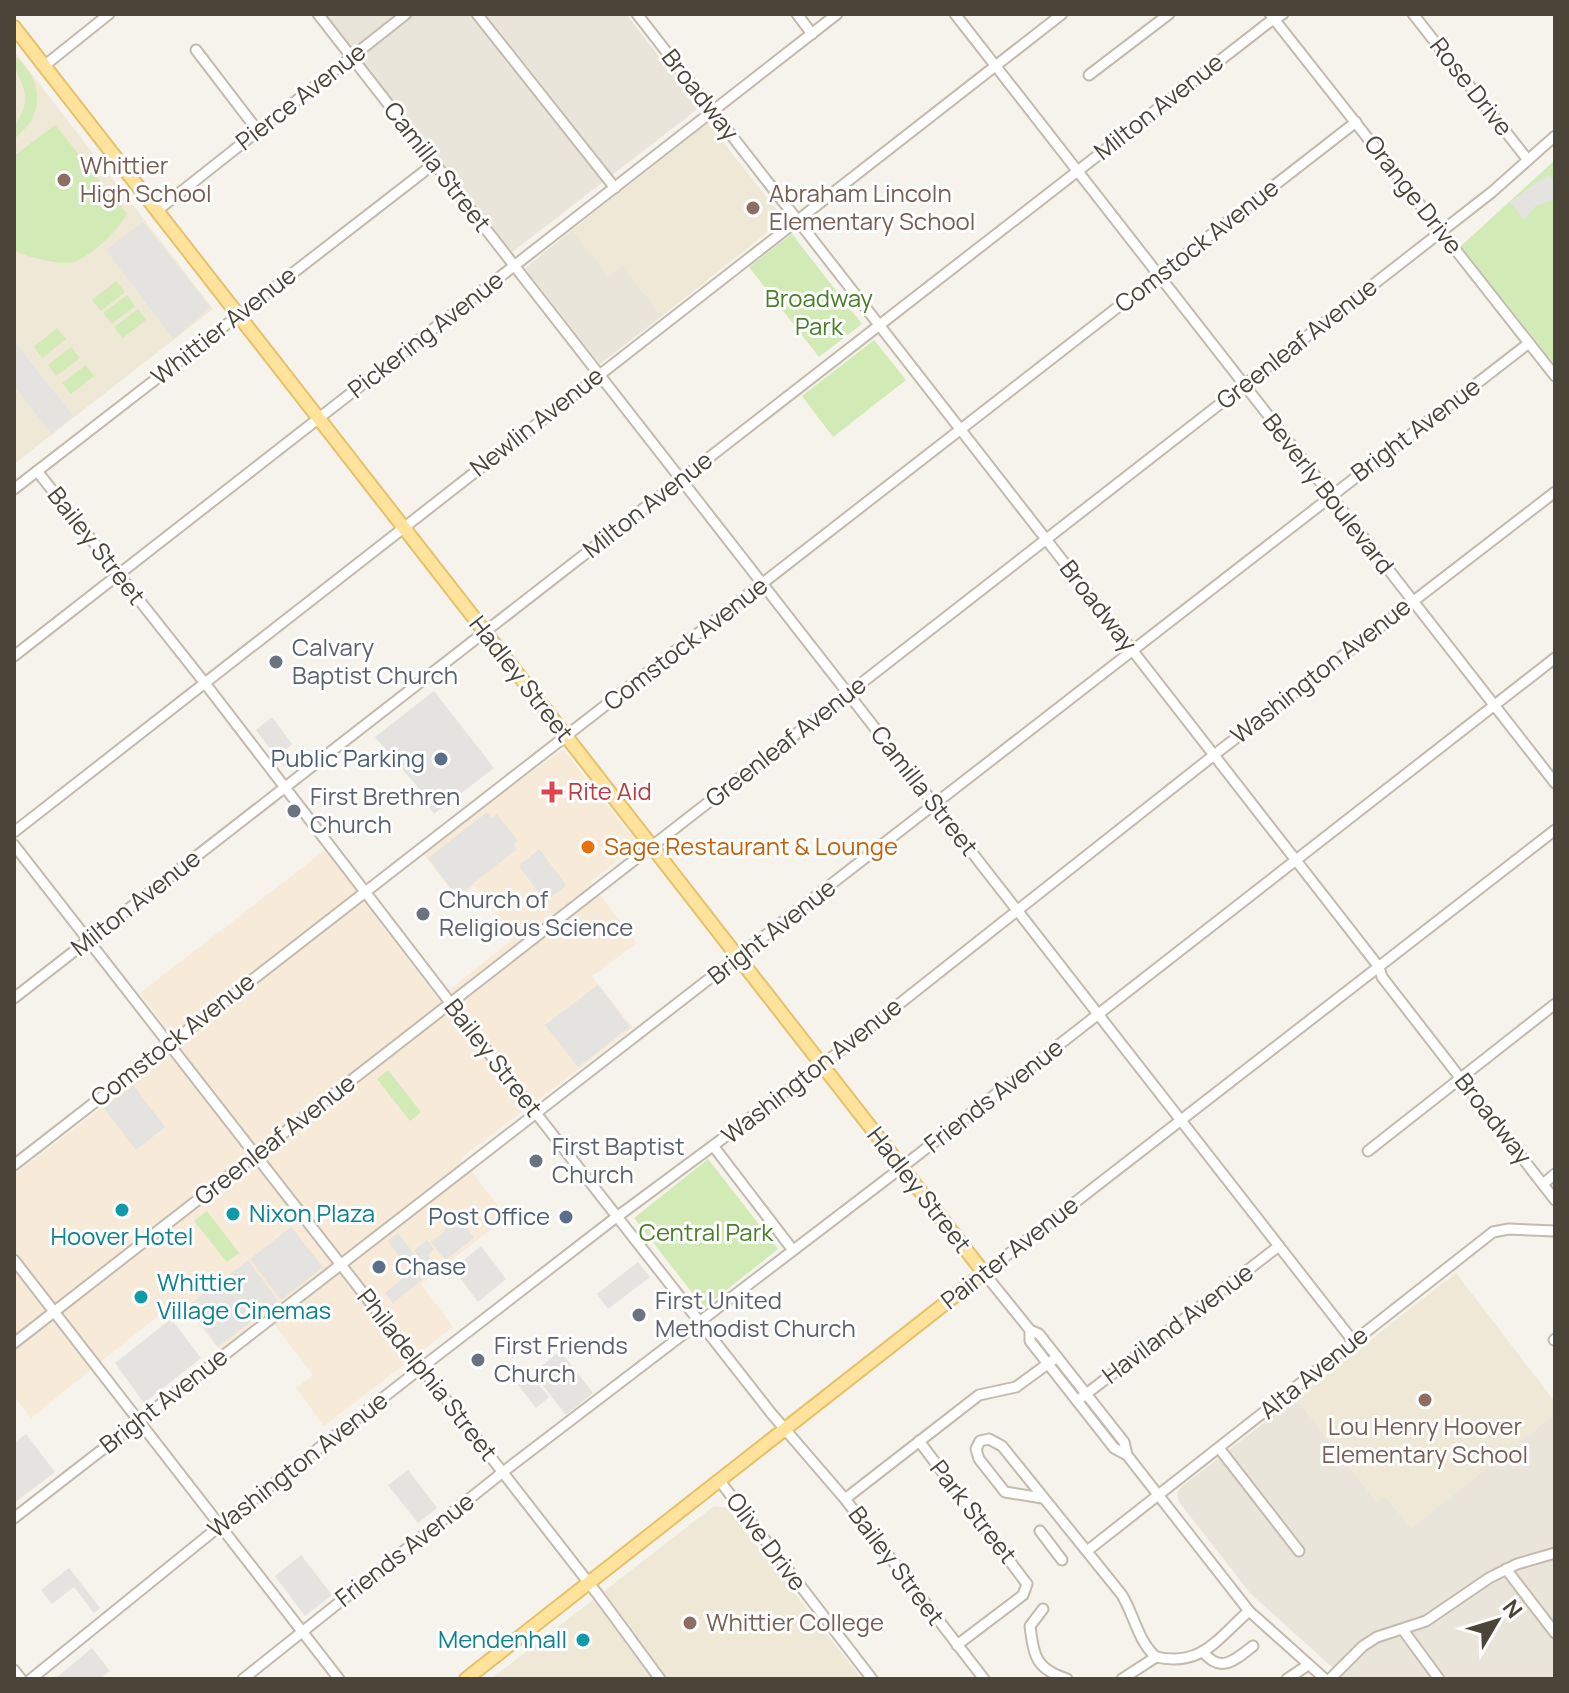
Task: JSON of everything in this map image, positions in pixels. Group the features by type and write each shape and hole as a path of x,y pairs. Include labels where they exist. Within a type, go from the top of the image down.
{"main road":[{"name":"Hadley Street","path":"14,27 984,1273"},
{"name":"Painter Avenue","path":"466,1679 984,1273"}],"street":[{"path":"44,66 109,14"},
{"name":"Camilla Street","path":"318,14 1353,1341"},
{"name":"Pierce Avenue","path":"158,210 406,14"},
{"path":"477,14 615,188"},
{"name":"Broadway","path":"637,14 1379,967 1382,977 1555,1200"},
{"path":"797,14 812,34"},
{"name":"Pickering Avenue","path":"14,656 837,14"},
{"name":"Beverly Boulevard","path":"955,14 1555,783"},
{"name":"Newlin Avenue","path":"14,832 1062,14"},
{"path":"1089,75 1169,14"},
{"name":"Rose Drive","path":"1413,14 1528,160"},
{"name":"Orange Drive","path":"1276,16 1555,376"},
{"name":"Milton Avenue","path":"14,998 1276,16"},
{"path":"196,50 258,131"},
{"name":"Comstock Avenue","path":"14,1165 1356,122"},
{"name":"Greenleaf Avenue","path":"14,1343 1442,231 1555,136"},
{"name":"Whittier Avenue","path":"14,489 435,163"},
{"name":"Bright Avenue","path":"14,1518 1529,343"},
{"name":"Bailey Street","path":"37,471 204,682 450,1004 785,1429 845,1499 984,1679"},
{"name":"Washington Avenue","path":"31,1679 421,1368 822,1065 1214,755 1555,492"},
{"name":"Friends Avenue","path":"243,1679 503,1472 901,1168 1555,658"},
{"name":"Painter Avenue","path":"984,1273 1555,830"},
{"name":"Philadelphia Street","path":"14,845 589,1583 660,1679"},
{"path":"1368,1151 1555,1004"},
{"path":"714,1147 792,1249"},
{"path":"1543,1184 1555,1174"},
{"name":"Alta Avenue","path":"1087,1551 1493,1232 1504,1229 1555,1231"},
{"name":"Haviland Avenue","path":"1077,1401 1279,1246"},
{"path":"14,1260 339,1679"},
{"name":"Hadley Street","path":"984,1273 1030,1330 1039,1334 1124,1442 1127,1455"},
{"name":"Hadley Street","path":"1030,1330 1030,1341 1114,1448 1127,1455 1249,1611 1308,1665 1328,1679"},
{"path":"845,1499 979,1395 1016,1387 1057,1357"},
{"path":"1042,1498 1005,1492 979,1459 976,1449 980,1441 989,1439 1002,1446 1122,1595 1144,1643 1156,1657"},
{"name":"Park Street","path":"919,1441 1027,1584 1023,1595 957,1645"},
{"path":"1219,1448 1299,1551"},
{"name":"Olive Drive","path":"719,1480 872,1679"},
{"path":"1040,1531 1062,1560"},
{"path":"1053,1547 1069,1532"},
{"path":"1328,1679 1377,1637 1426,1621 1506,1569 1555,1553"},
{"path":"1506,1569 1555,1633"},
{"path":"1043,1609 1030,1626 1034,1652 1045,1670 1067,1679"},
{"path":"1122,1679 1156,1657 1185,1660 1203,1652 1249,1611"},
{"path":"1403,1630 1439,1679"},
{"path":"1203,1652 1216,1664 1224,1665 1253,1646"},
{"path":"1287,1679 1308,1665"},
{"path":"14,1670 21,1679"}],"shaded area":[{"path":"325,14 626,14 699,108 511,253"},
{"name":"Whittier High School","path":"14,51 213,309 14,464"},
{"path":"708,123 784,219 662,316 622,265 608,276 572,230"},
{"path":"1547,175 1555,179 1555,199 1536,206 1524,220 1510,202"},
{"path":"143,222 210,307 173,339 106,250"},
{"path":"572,230 608,275 622,265 662,316 600,364 525,268"},
{"path":"14,341 73,416 52,434 14,386"},
{"name":"Public Parking","path":"434,691 494,768 434,814 421,796 422,792 375,737"},
{"path":"272,717 292,744 282,753 287,767 283,766 256,730"},
{"path":"563,749 638,844 590,882 637,943 592,976 633,1028 461,1158 507,1217 421,1284 453,1327 324,1426 296,1388 313,1375 268,1316 220,1351 179,1299 31,1418 14,1397 14,1175 180,1047 140,993 325,850 438,999 514,938 474,886 458,899 422,852"},
{"path":"487,812 492,818 497,814 518,841 514,845 516,850 457,896 428,858"},
{"path":"539,849 566,885 546,902 519,866"},
{"path":"598,985 630,1027 578,1067 545,1025"},
{"path":"133,1085 165,1127 136,1150 104,1108"},
{"path":"458,1216 474,1238 445,1260 431,1242"},
{"path":"291,1227 323,1267 281,1300 250,1259"},
{"path":"398,1233 429,1274 393,1303 385,1293 411,1272 388,1241"},
{"path":"427,1240 434,1249 428,1255 437,1267 431,1273 414,1251"},
{"path":"481,1246 506,1279 478,1302 453,1269"},
{"path":"248,1260 278,1301 218,1347 188,1306"},
{"path":"638,1262 650,1277 608,1309 597,1294"},
{"name":"Lou Henry Hoover Elementary School","path":"1456,1273 1555,1402 1555,1414 1411,1528 1386,1497 1378,1503 1296,1398"},
{"path":"171,1319 201,1358 144,1403 115,1363"},
{"path":"560,1351 593,1393 566,1415 533,1373"},
{"path":"531,1375 549,1397 536,1408 518,1385"},
{"path":"1296,1398 1377,1502 1386,1497 1411,1528 1555,1414 1555,1679 1345,1679 1250,1593 1179,1502 1177,1493"},
{"path":"26,1434 55,1472 14,1503 14,1443"},
{"path":"408,1470 437,1508 418,1523 388,1485"},
{"name":"Whittier College","path":"714,1506 727,1508 862,1679 491,1679"},
{"path":"301,1555 332,1595 305,1616 275,1576"},
{"path":"69,1568 100,1608 94,1613 74,1587 52,1604 41,1590"},
{"path":"92,1648 110,1671 103,1676 105,1679 55,1679"}],"green space":[{"path":"14,55 31,76 37,97 32,119 14,139 25,97"},
{"path":"55,125 127,214 98,247 70,263 27,256 14,250 14,156"},
{"path":"1555,160 1555,365 1461,246"},
{"name":"Broadway Park","path":"792,234 862,324 819,357 749,267"},
{"path":"116,281 125,292 101,311 92,300"},
{"path":"127,295 135,306 112,324 103,313"},
{"path":"138,309 146,320 123,338 114,327"},
{"path":"57,328 66,339 42,358 34,347"},
{"name":"Broadway Park","path":"874,340 906,380 833,437 802,396"},
{"path":"71,347 80,358 56,376 48,365"},
{"path":"86,365 94,376 71,394 62,383"},
{"path":"388,1070 421,1112 410,1121 377,1079"},
{"name":"Central Park","path":"708,1159 778,1249 704,1308 634,1218"},
{"path":"207,1211 239,1253 227,1262 194,1221"}],"place":[{"name":"Whittier High School","path":"64,180"},
{"name":"Abraham Lincoln Elementary School","path":"753,208"},
{"name":"Calvary Baptist Church","path":"276,662"},
{"name":"Public Parking","path":"441,759"},
{"name":"Rite Aid","path":"552,792"},
{"name":"First Brethren Church","path":"294,811"},
{"name":"Sage Restaurant & Lounge","path":"588,847"},
{"name":"Church of Religious Science","path":"423,914"},
{"name":"First Baptist Church","path":"536,1161"},
{"name":"Hoover Hotel","path":"122,1210"},
{"name":"Nixon Plaza","path":"233,1214"},
{"name":"Post Office","path":"566,1217"},
{"name":"Chase","path":"379,1267"},
{"name":"Whittier Village Cinemas","path":"141,1297"},
{"name":"First United Methodist Church","path":"639,1315"},
{"name":"First Friends Church","path":"478,1360"},
{"name":"Lou Henry Hoover Elementary School","path":"1425,1400"},
{"name":"Whittier College","path":"690,1623"},
{"name":"Mendenhall","path":"583,1640"}]}
